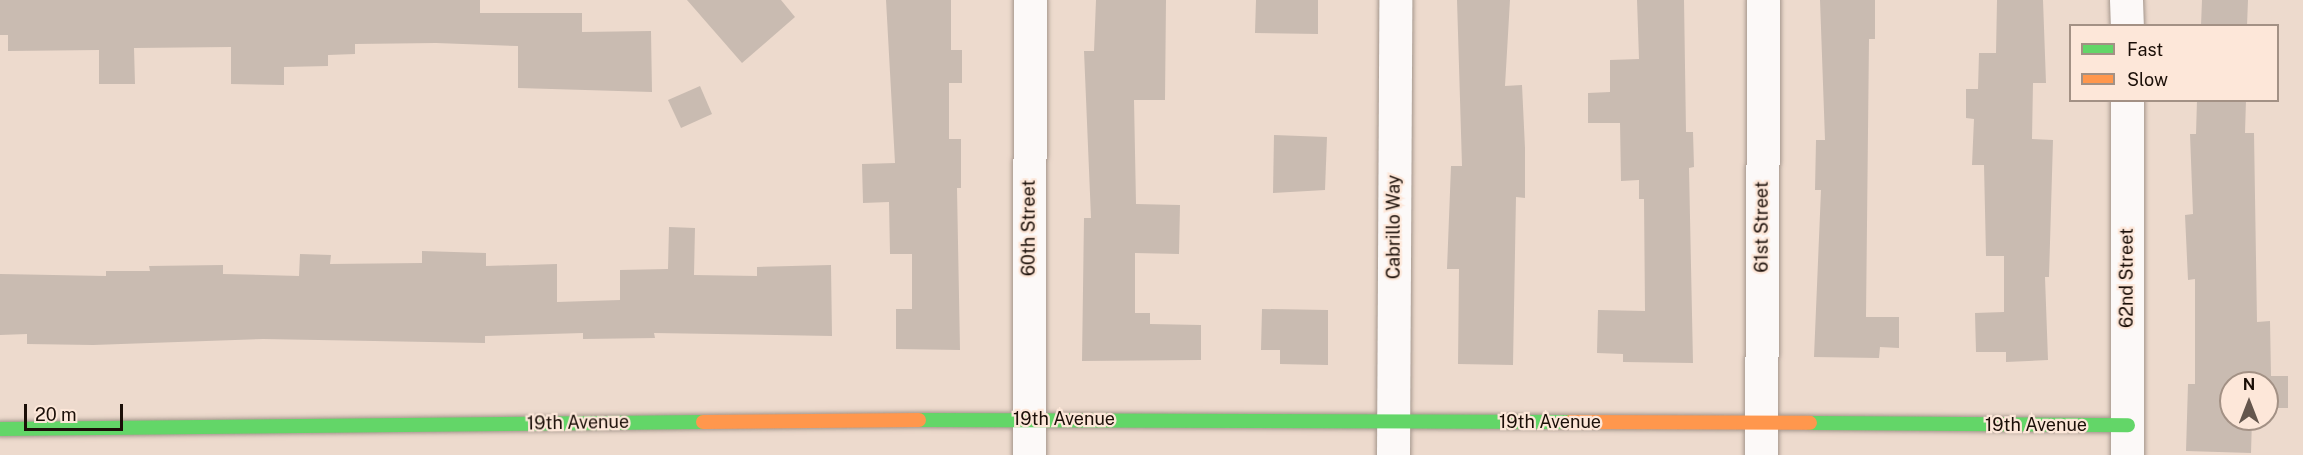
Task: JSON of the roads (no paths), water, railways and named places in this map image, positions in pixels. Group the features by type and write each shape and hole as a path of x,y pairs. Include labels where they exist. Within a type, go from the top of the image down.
{"street":[{"name":"60th Street","path":"1029,455 1030,0"},
{"name":"Cabrillo Way","path":"1393,455 1395,0"},
{"name":"61st Street","path":"1761,439 1763,0"},
{"path":"2126,0 2127,24"},
{"name":"62nd Street","path":"2127,102 2128,440"},
{"name":"19th Avenue","path":"0,429 1029,419 1393,421 1761,439 2128,440"}]}
